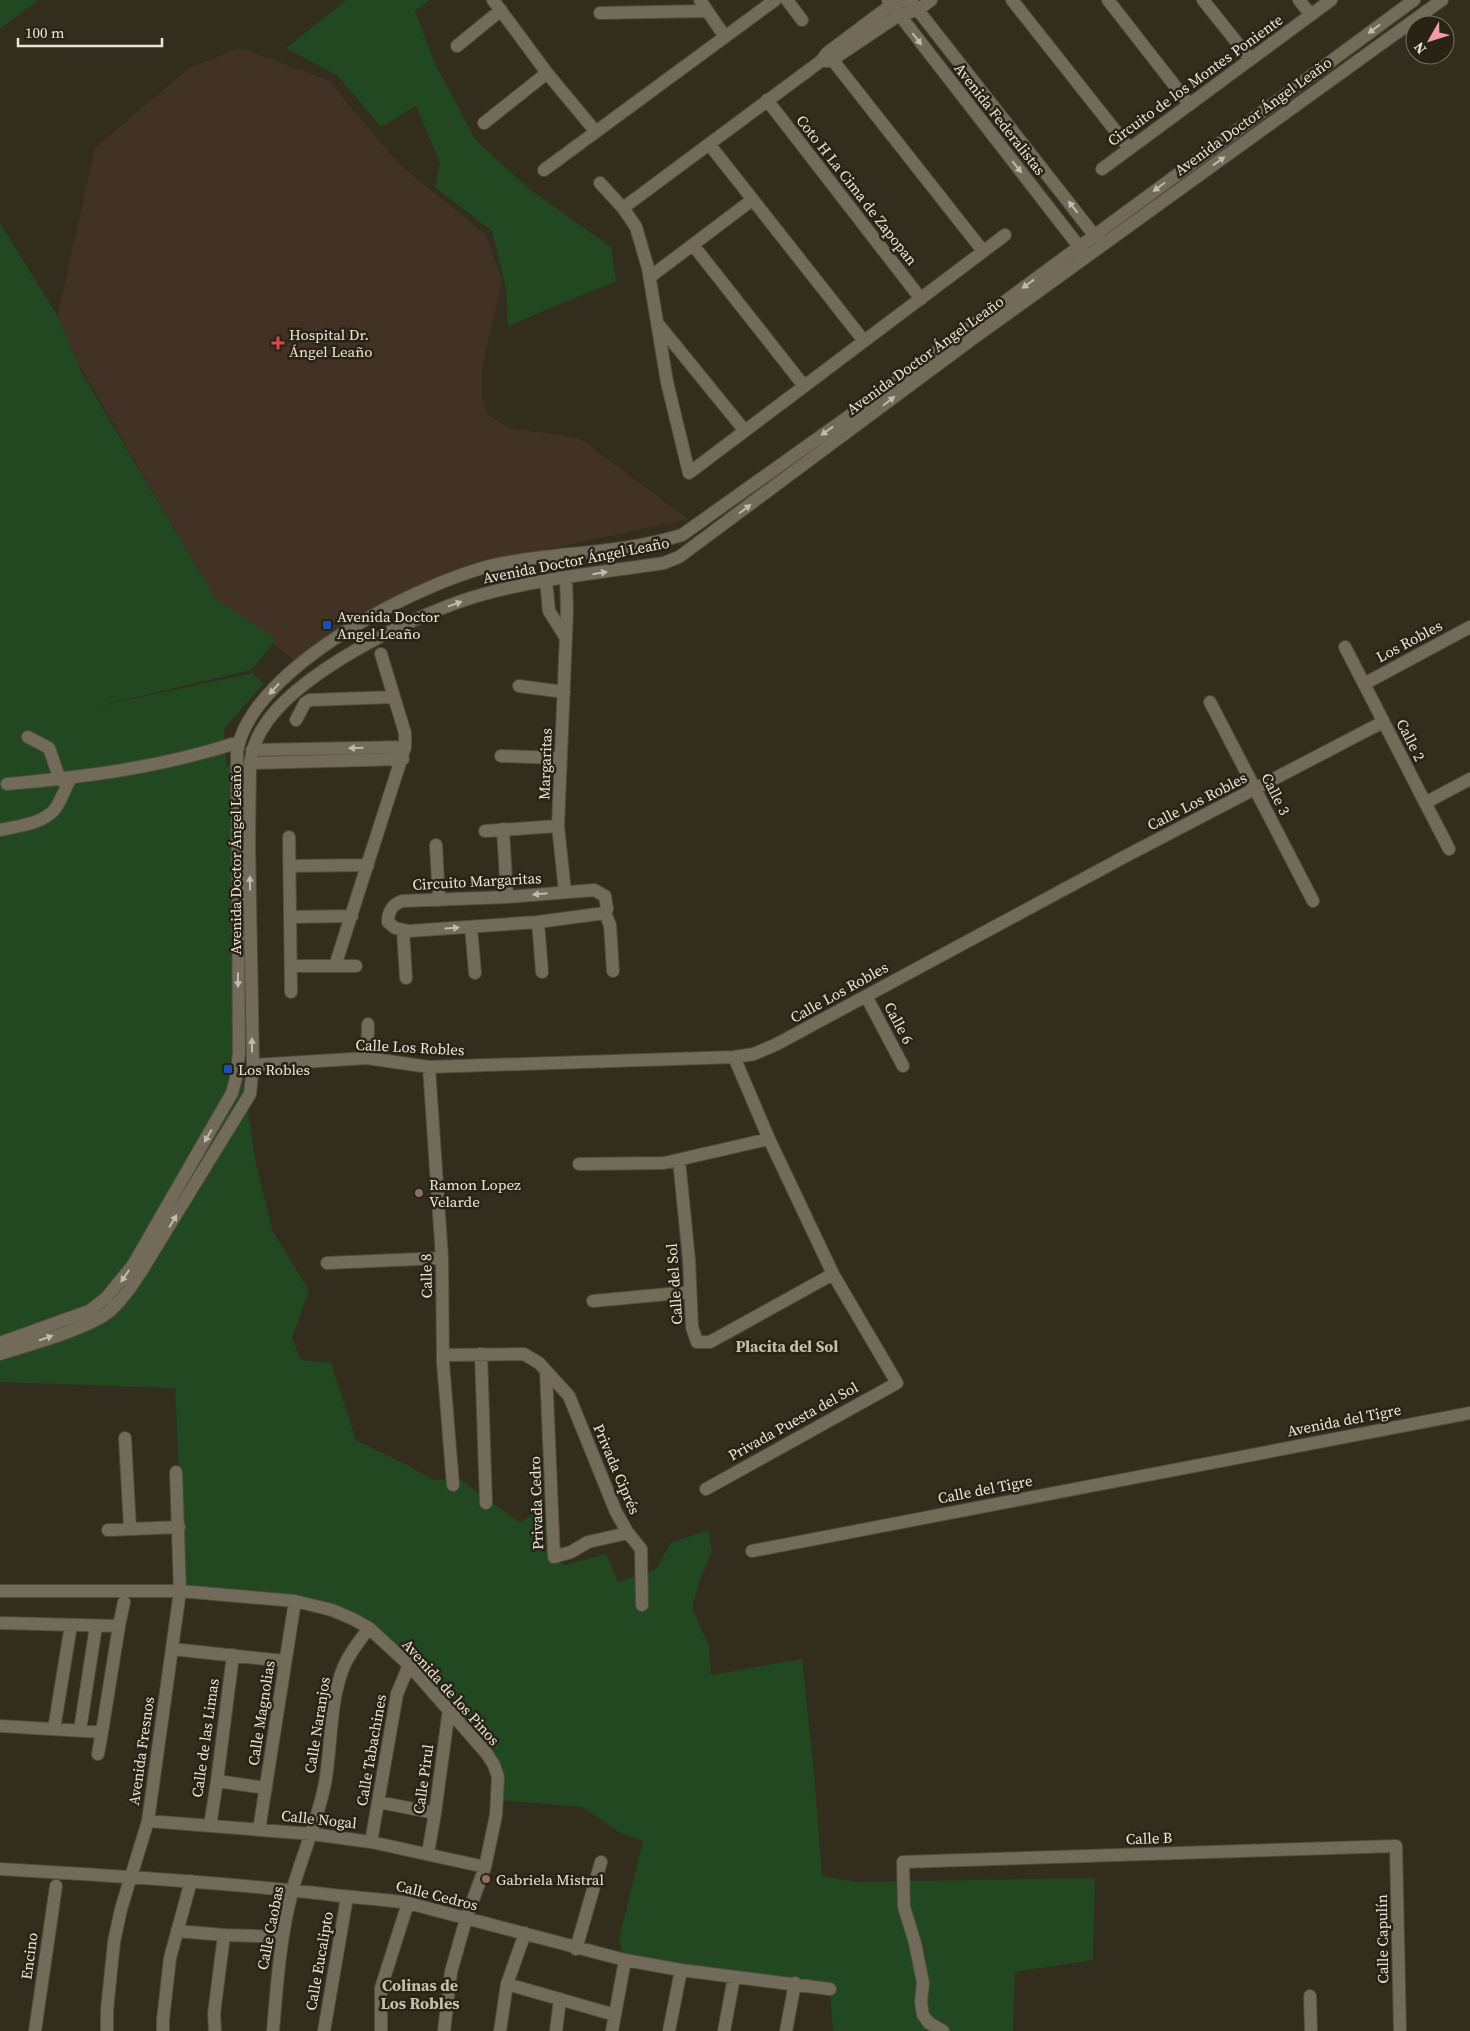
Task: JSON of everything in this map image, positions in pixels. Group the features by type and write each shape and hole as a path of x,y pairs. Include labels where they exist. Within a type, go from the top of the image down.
{"street":[{"path":"544,170 775,0"},
{"path":"787,0 802,20"},
{"path":"827,58 889,2 906,0"},
{"path":"623,208 767,100 827,58 914,5 932,0"},
{"path":"1012,0 1129,148"},
{"path":"1108,0 1189,104"},
{"path":"1203,0 1250,60"},
{"path":"1299,0 1311,15"},
{"name":"Circuito de los Montes Poniente","path":"1102,169 1332,0"},
{"name":"Avenida Doctor Ángel Leaño","path":"0,1343 89,1311 106,1298 132,1265 232,1093 239,1053 237,762 239,742 263,701 288,674 310,656 385,608 435,585 470,572 503,563 655,543 682,534 859,409 1414,0"},
{"name":"Avenida Doctor Ángel Leaño","path":"0,1354 93,1322 111,1310 127,1292 248,1099 251,1089 253,1065 249,843 251,756 261,730 281,706 321,672 348,655 394,629 434,611 483,594 546,581 664,562 680,557 963,346 1442,0"},
{"name":"Avenida Federalistas","path":"889,2 1087,257"},
{"path":"457,46 497,5 547,73 596,132"},
{"path":"600,13 703,5 725,37"},
{"name":"Avenida Federalistas","path":"914,5 1095,235 1105,244"},
{"path":"827,58 983,251"},
{"path":"484,123 547,73"},
{"name":"Coto H La Cima de Zapopan","path":"767,100 921,300"},
{"path":"709,144 864,341"},
{"path":"1192,162 1201,174"},
{"path":"600,183 623,208 636,227 650,278 667,382 689,473 1005,235"},
{"path":"650,278 752,200"},
{"path":"693,245 804,386"},
{"path":"657,323 745,431"},
{"name":"Margaritas","path":"565,892 558,826 566,638 566,578"},
{"path":"546,581 548,611 566,638"},
{"name":"Los Robles","path":"1364,684 1470,627"},
{"name":"Calle 2","path":"1345,647 1449,848"},
{"path":"335,966 404,753 405,733 381,654"},
{"path":"519,686 564,692"},
{"path":"296,720 305,703 310,700 394,697"},
{"name":"Calle 3","path":"1210,702 1313,901"},
{"name":"Calle Los Robles","path":"253,1065 367,1058 430,1067 734,1057 754,1054 777,1044 1383,722"},
{"path":"0,830 34,822 47,816 55,809 65,779 49,748 28,737"},
{"path":"7,784 65,779 166,763 239,742"},
{"path":"251,756 404,753"},
{"path":"502,756 561,758"},
{"path":"1425,803 1470,779"},
{"path":"485,831 558,826"},
{"path":"503,829 507,897"},
{"path":"289,837 291,992"},
{"path":"436,844 439,900"},
{"path":"290,866 368,865"},
{"name":"Circuito Margaritas","path":"403,930 395,928 388,922 388,914 395,904 402,901 507,897 594,890 605,896 607,909 605,913 610,925 613,970"},
{"path":"406,978 403,930 538,922 605,913"},
{"path":"290,916 352,916"},
{"path":"538,922 542,972"},
{"path":"471,927 475,973"},
{"path":"291,966 356,966"},
{"name":"Calle 6","path":"866,996 903,1066"},
{"path":"367,1058 368,1024"},
{"path":"734,1057 769,1139 833,1274"},
{"name":"Calle 8","path":"430,1067 442,1258 443,1359 453,1485"},
{"path":"579,1164 664,1163 769,1139"},
{"name":"Calle del Sol","path":"679,1160 689,1260 692,1326 697,1342 710,1342 833,1274"},
{"path":"327,1262 442,1258"},
{"name":"Privada Puesta del Sol","path":"706,1488 897,1384 833,1274"},
{"path":"593,1301 690,1292"},
{"name":"Privada Ciprés","path":"443,1359 524,1354 546,1371 569,1396 616,1512 641,1549 642,1605"},
{"path":"481,1358 486,1503"},
{"name":"Privada Cedro","path":"546,1371 554,1557 571,1552 588,1542 628,1532"},
{"name":"Avenida del Tigre","path":"1224,1460 1470,1413"},
{"path":"124,1438 130,1528"},
{"name":"Calle del Tigre","path":"752,1551 1224,1460"},
{"name":"Avenida Fresnos","path":"107,2031 107,2010 114,1942 121,1910 148,1821 180,1592 176,1472"},
{"path":"108,1530 179,1527"},
{"name":"Avenida de los Pinos","path":"0,1590 180,1592 295,1601 332,1610 353,1619 369,1628 409,1665 487,1754 498,1777 497,1808 485,1866 466,1919 449,1980 444,2031"},
{"name":"Calle Magnolias","path":"259,1830 295,1601"},
{"path":"98,1754 124,1602"},
{"path":"0,1623 119,1626"},
{"path":"54,1729 72,1626"},
{"path":"80,1730 96,1626"},
{"name":"Calle Naranjos","path":"312,1834 325,1783 336,1693 341,1674 349,1655 369,1628"},
{"path":"172,1649 285,1661"},
{"name":"Calle de las Limas","path":"210,1826 233,1655"},
{"name":"Calle Tabachines","path":"372,1842 397,1694 409,1665"},
{"name":"Calle Pirul","path":"428,1853 449,1709"},
{"path":"0,1726 102,1732"},
{"path":"217,1781 266,1788"},
{"path":"378,1802 435,1813"},
{"name":"Calle Nogal","path":"148,1821 312,1834 372,1842 485,1866"},
{"name":"Calle Caobas","path":"273,2031 278,1962 282,1937 292,1891 312,1834"},
{"name":"Calle B","path":"943,2031 929,2023 923,2015 921,2002 923,1983 915,1943 904,1907 903,1862 1396,1846"},
{"name":"Calle Capulín","path":"1396,1846 1400,2031"},
{"path":"576,1949 601,1862"},
{"name":"Calle Cedros","path":"0,1869 191,1881 347,1897 382,1898 408,1903 576,1949 624,1960 681,1970 830,1988"},
{"path":"163,2031 170,1958 191,1881"},
{"name":"Encino","path":"35,2031 56,1886"},
{"name":"Calle Eucalipto","path":"324,2031 347,1897"},
{"path":"382,2031 382,1988 408,1903"},
{"path":"177,1931 282,1937"},
{"path":"500,2031 507,1984 525,1934"},
{"path":"215,2031 214,2014 224,1935"},
{"path":"612,2031 624,1960"},
{"path":"669,2031 681,1970"},
{"path":"724,2031 734,1977"},
{"path":"786,2031 795,1983"},
{"path":"507,1984 615,2015"},
{"path":"1310,1996 1311,2031"},
{"path":"556,2031 560,1999"}],"shaded area":[{"name":"Hospital Dr. Ángel Leaño","path":"240,48 328,80 398,163 486,235 502,280 482,368 482,397 488,415 509,428 579,438 688,519 467,567 297,662 216,600 82,370 57,318 95,148 189,68"}],"green space":[{"path":"0,0 38,0 0,29"},
{"path":"347,0 430,0 415,11 435,64 475,139 529,189 611,247 616,281 508,326 506,289 492,231 435,187 440,162 416,106 381,127 338,76 286,48"},
{"path":"0,223 56,313 83,375 216,599 277,639 251,670 95,707 252,673 264,683 224,729 226,766 231,765 232,902 240,1060 256,1164 273,1232 309,1290 292,1338 301,1360 331,1363 356,1440 413,1468 432,1480 459,1479 521,1523 532,1514 547,1527 552,1554 564,1565 606,1554 618,1582 656,1569 671,1543 708,1530 712,1552 699,1582 692,1609 709,1645 711,1675 802,1659 822,1876 856,1882 1095,1878 1093,1960 1015,1972 1013,2031 833,2031 830,1989 625,1960 619,1939 643,1841 619,1832 583,1807 498,1800 498,1777 409,1665 342,1614 180,1591 181,1519 175,1388 0,1382"}],"place":[{"name":"Hospital Dr. Ángel Leaño","path":"278,343"},
{"name":"Avenida Doctor Angel Leaño","path":"327,625"},
{"name":"Los Robles","path":"228,1069"},
{"name":"Ramon Lopez Velarde","path":"419,1193"},
{"name":"Gabriela Mistral","path":"486,1879"}],"district":[{"name":"Placita del Sol","path":"787,1346"},
{"name":"Colinas de Los Robles","path":"420,1994"}]}
